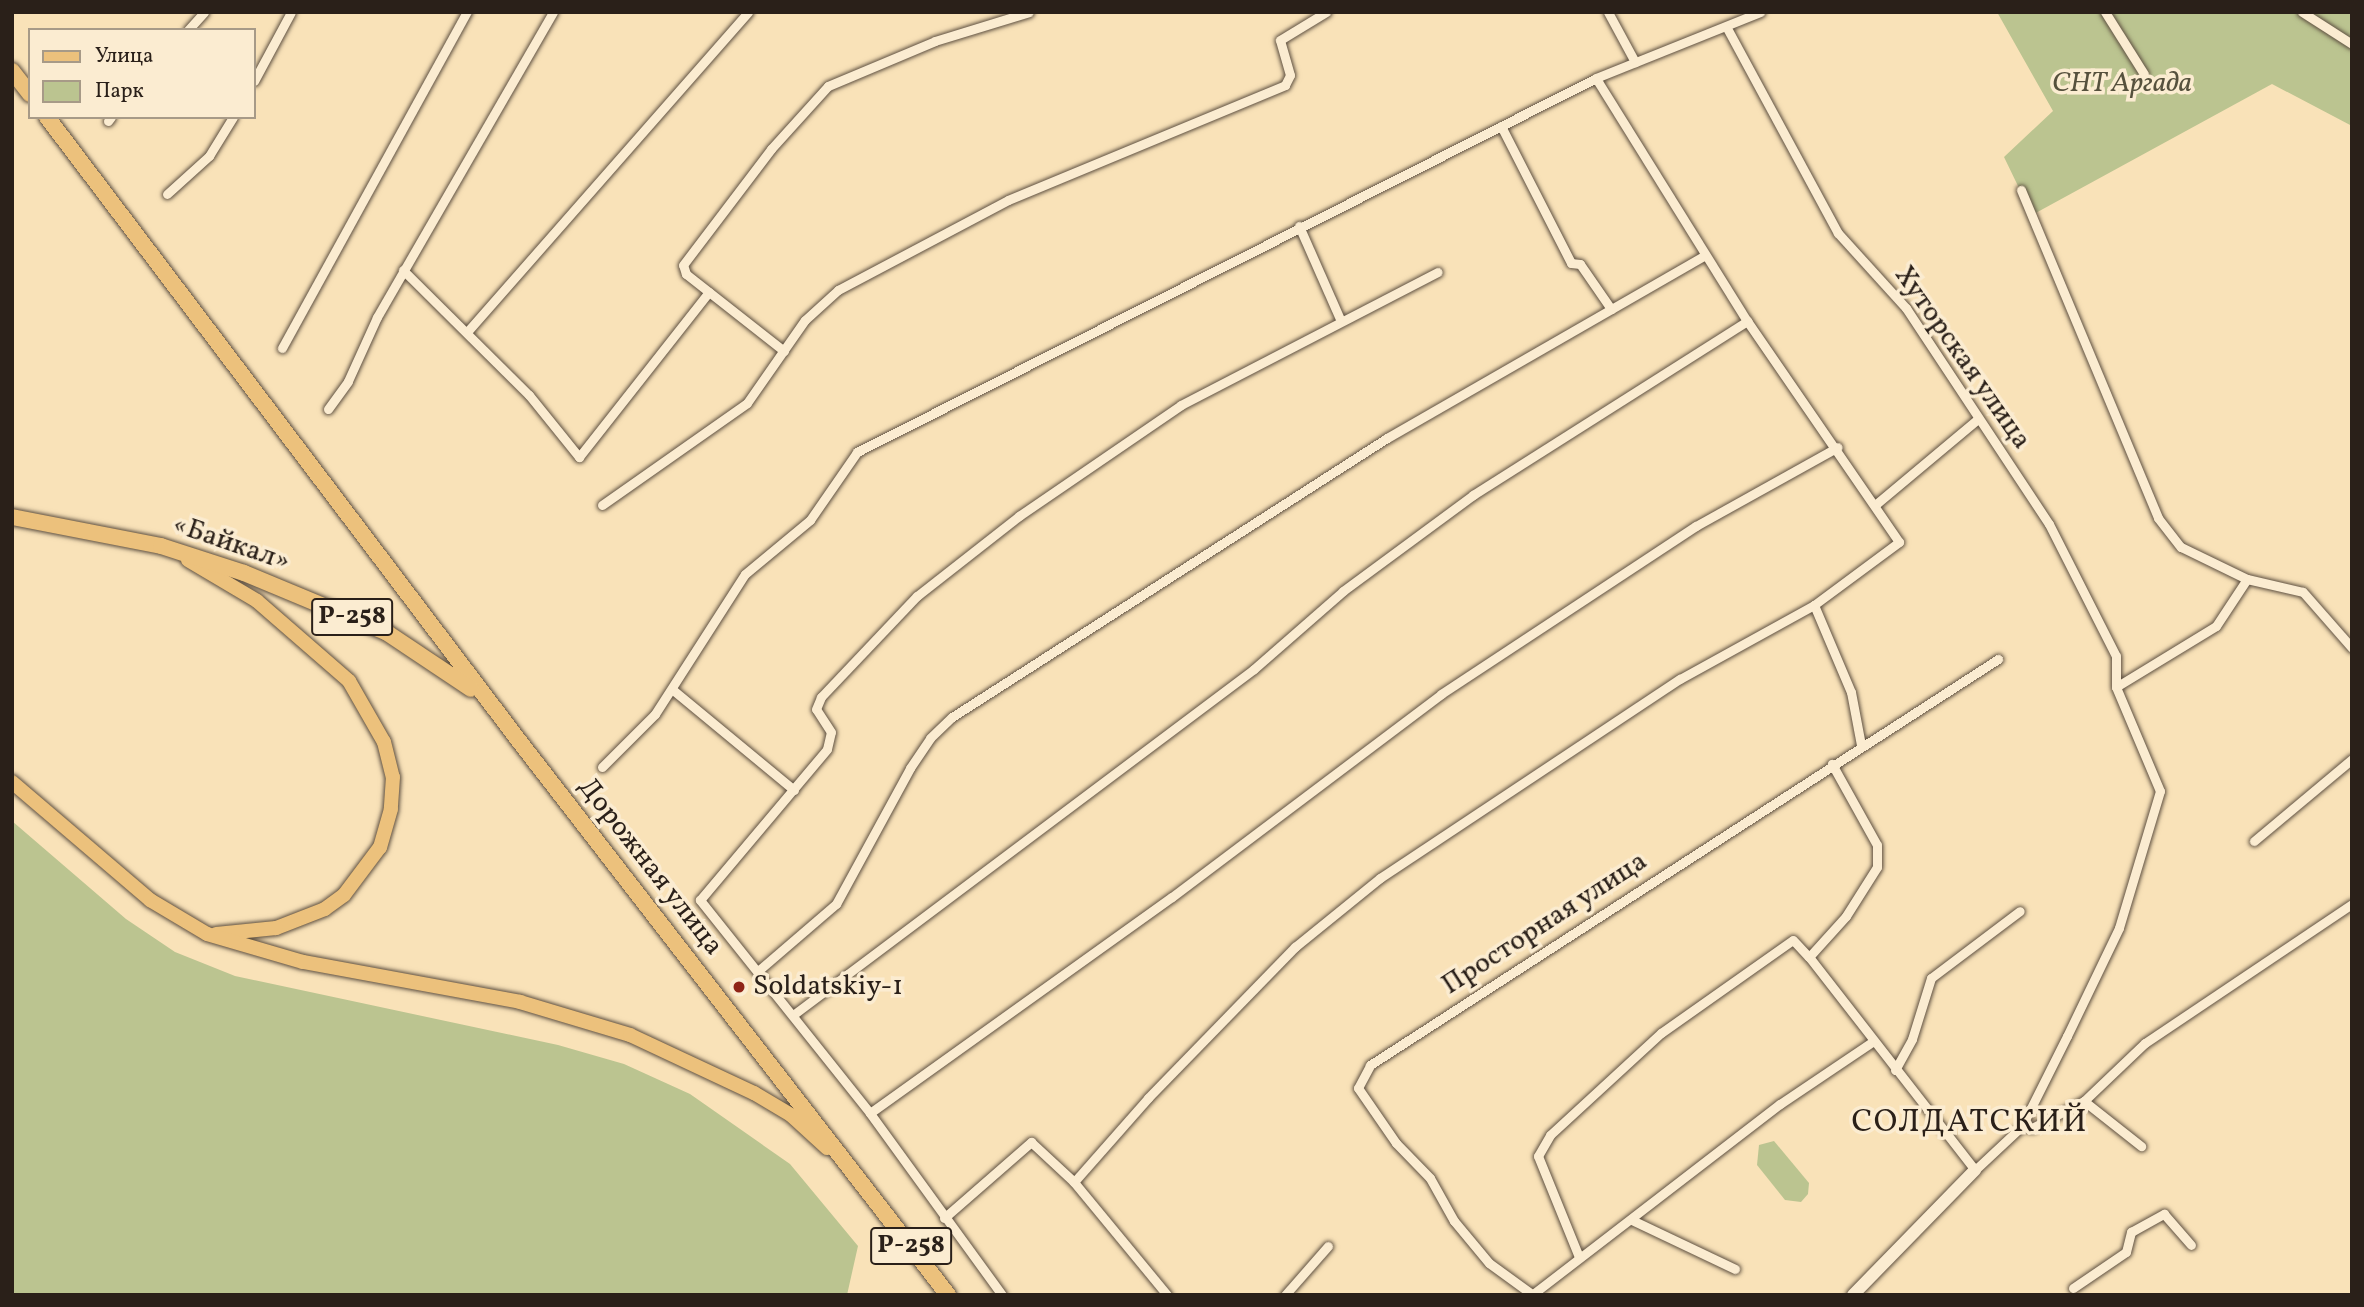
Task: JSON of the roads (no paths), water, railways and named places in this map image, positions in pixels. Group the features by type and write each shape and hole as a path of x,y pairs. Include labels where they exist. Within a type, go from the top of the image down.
{"highway":[{"path":"12,71 28,91"},
{"path":"49,119 516,737"},
{"name":"«Байкал»","path":"12,517 160,546 244,573 386,632 461,679 516,737"},
{"name":"Дорожная улица","path":"516,737 948,1295"}],"main road":[{"path":"160,546 232,583 326,656 369,710 384,741 393,777 391,808 380,847 344,895 325,909 276,928 207,934"},
{"path":"12,782 150,900 207,934 303,962 520,1002 630,1035 708,1068 792,1115 874,1197"}],"street":[{"path":"190,28 204,12"},
{"path":"256,77 291,12"},
{"path":"282,348 467,12"},
{"path":"328,409 348,381 403,270 553,12"},
{"path":"467,332 748,12"},
{"path":"784,351 686,274 683,265 797,117 828,86 935,41 1029,12"},
{"path":"602,505 747,403 805,320 838,290 875,266 1008,200 1286,85 1290,75 1280,40 1326,12"},
{"path":"1608,12 1635,62"},
{"path":"602,767 656,714 744,574 810,520 857,452 1595,78 1727,28 1760,12"},
{"path":"2105,12 2144,74"},
{"path":"2302,12 2352,44"},
{"name":"Хуторская улица","path":"1727,28 1838,233 1906,308 2049,524 2116,656 2116,687 2160,791 2119,928 2022,1126"},
{"path":"1074,1182 1148,1098 1295,947 1380,878 1679,679 1814,605 1899,542 1838,447 1747,321 1595,78"},
{"path":"167,194 209,156 232,119"},
{"path":"1501,126 1571,263 1580,264 1611,309"},
{"path":"2021,190 2158,518 2181,547 2247,579 2303,592 2352,648"},
{"path":"1299,226 1340,319"},
{"path":"758,971 836,904 910,768 930,738 953,717 1387,438 1705,255"},
{"path":"403,270 529,394 579,457 709,292"},
{"path":"1002,1295 870,1113 701,900 794,790 831,740 831,732 816,709 821,697 917,596 1019,516 1181,405 1340,319 1438,272"},
{"path":"793,1015 1254,669 1343,591 1473,495 1747,321"},
{"path":"1875,505 1978,419"},
{"path":"870,1113 1172,897 1441,694 1696,526 1838,447"},
{"path":"2116,687 2216,626 2247,579"},
{"path":"1814,605 1850,692 1861,745"},
{"name":"Просторная улица","path":"1533,1294 1489,1263 1454,1221 1430,1178 1396,1143 1358,1088 1370,1065 1861,745 1998,659"},
{"path":"673,690 794,790"},
{"path":"2254,841 2352,759"},
{"path":"1809,957 1846,916 1877,867 1877,845 1832,764"},
{"path":"1853,1295 1975,1170 2022,1126 2032,1128 2084,1101 2146,1043 2352,904"},
{"path":"1895,1070 1912,1040 1931,978 2020,911"},
{"path":"1579,1257 1538,1157 1550,1135 1661,1033 1793,940 1975,1170"},
{"path":"1533,1294 1780,1104 1872,1042"},
{"path":"2084,1101 2141,1146"},
{"path":"944,1218 1031,1142 1074,1182 1167,1295"},
{"path":"2073,1288 2126,1252 2131,1233 2164,1214 2191,1245"},
{"path":"1632,1220 1735,1269"},
{"path":"1285,1295 1328,1246"}],"place":[{"name":"Soldatskiy-1","path":"739,987"}],"district":[{"name":"СОЛДАТСКИЙ","path":"1970,1123"}],"park label":[{"name":"СНТ Аргада","path":"2122,84"}]}
